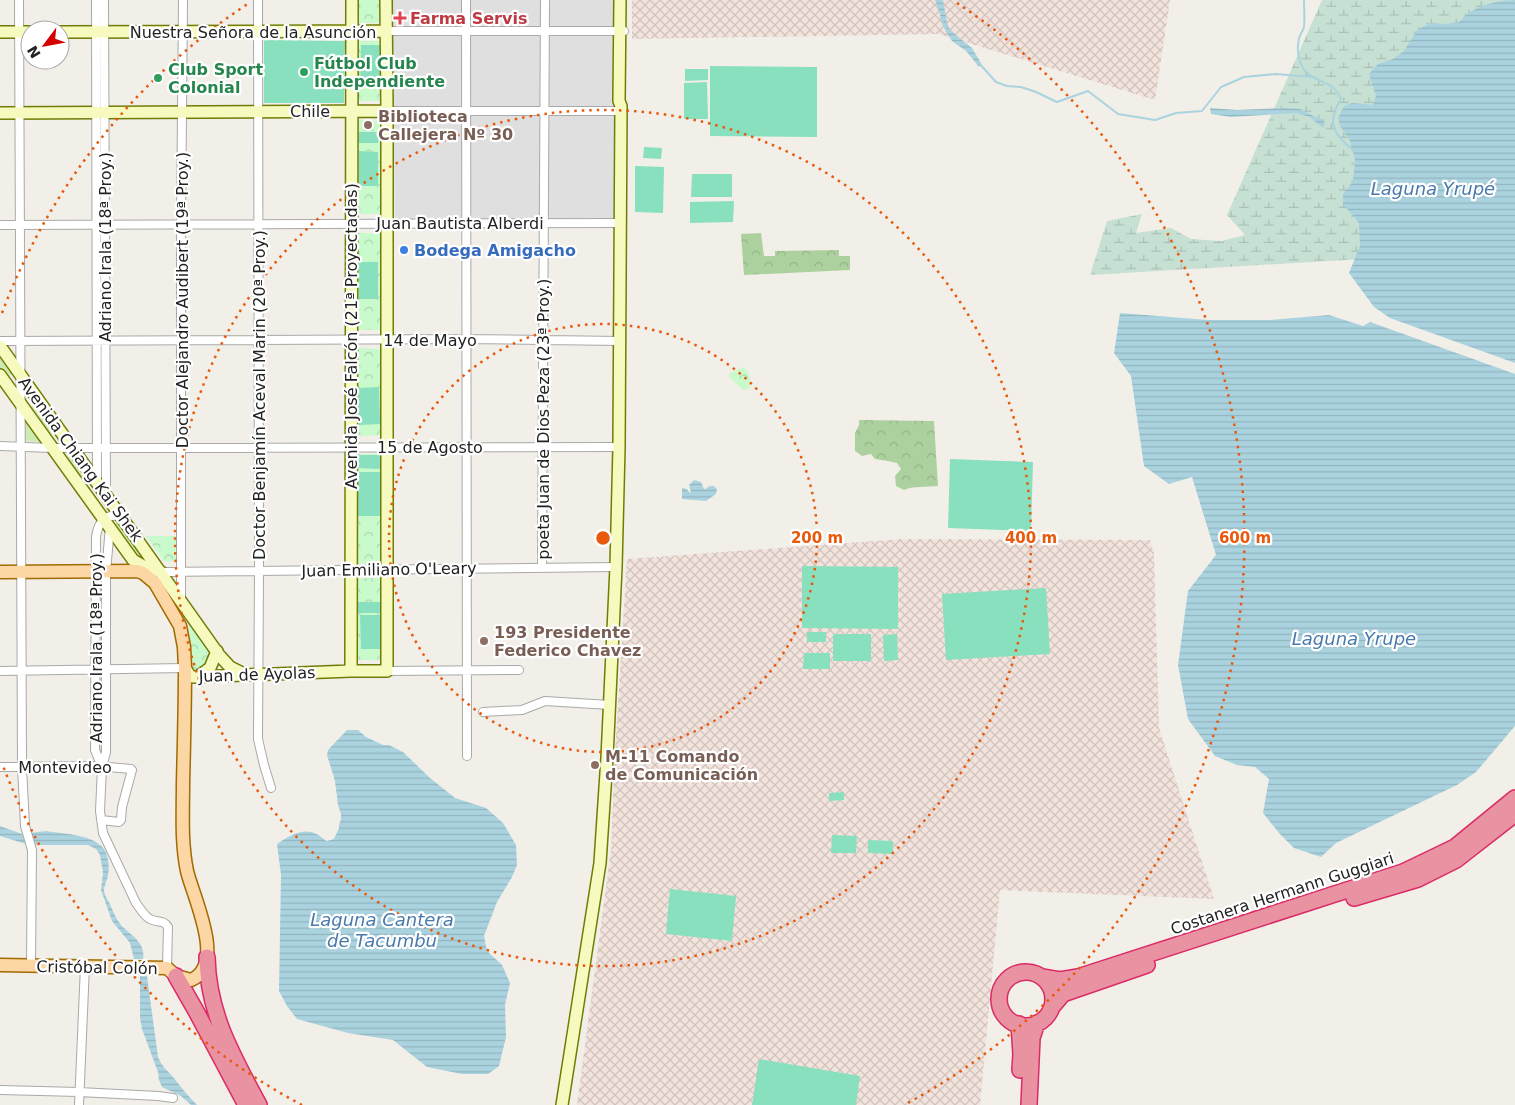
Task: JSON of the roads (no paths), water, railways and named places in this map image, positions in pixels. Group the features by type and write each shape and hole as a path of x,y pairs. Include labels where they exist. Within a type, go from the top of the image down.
{"highway":[{"name":"Costanera Hermann Guggiari","path":"1042,977 1060,980 1078,977 1403,872 1455,846 1515,798"},
{"name":"Costanera Hermann Guggiari","path":"1052,1007 1064,994 1078,988 1418,879 1456,860 1515,814"},
{"path":"207,957 207,974 217,1020 226,1043 259,1105"},
{"path":"171,972 196,1011 246,1105"},
{"path":"1018,973 1035,973 1048,983 1052,991 1052,1007 1043,1019 1037,1023 1031,1025 1019,1024 1011,1020 1001,1007 1001,990 1011,977 1018,973"},
{"path":"1029,1105 1032,1038 1037,1023"},
{"path":"1019,1024 1021,1054 1019,1105"}],"main road":[{"path":"0,572 137,571 158,577"},
{"name":"Avenida Chiang Kai Shek","path":"158,577 182,633 193,674"},
{"path":"193,674 185,689 182,842 187,871 205,931 207,957"},
{"name":"Cristóbal Colón","path":"0,965 146,967 171,972 190,980 200,974 207,957"}],"street":[{"path":"19,0 22,20"},
{"name":"Adriano Irala (18ª Proy.)","path":"96,0 100,32 101,341 106,494"},
{"name":"Adriano Irala (18ª Proy.)","path":"100,32 104,0"},
{"name":"Doctor Alejandro Audibert (19ª Proy.)","path":"181,600 183,0"},
{"name":"Doctor Benjamín Aceval Marin (20ª Proy.)","path":"258,0 260,571 258,739 271,788"},
{"name":"Avenida José Falcón (21ª Proyectadas)","path":"350,671 352,0"},
{"path":"386,0 387,671"},
{"path":"466,0 467,756"},
{"name":"poeta Juan de Dios Peza (23ª Proy.)","path":"542,568 545,0"},
{"path":"620,0 622,31"},
{"path":"562,1105 600,863 610,705 619,447 621,108 619,101 622,31 626,0"},
{"name":"Nuestra Señora de la Asunción","path":"70,32 622,31"},
{"path":"0,32 20,32"},
{"path":"22,70 19,113 22,767 26,826 32,850 31,965"},
{"name":"Chile","path":"0,113 545,111 621,108"},
{"name":"Juan Bautista Alberdi","path":"0,225 620,223"},
{"name":"14 de Mayo","path":"0,341 544,339 620,341"},
{"name":"Adriano Irala (18ª Proy.)","path":"97,481 96,447 101,341"},
{"name":"Avenida Chiang Kai Shek","path":"0,346 122,517 158,577"},
{"name":"Avenida Chiang Kai Shek","path":"0,375 133,560 158,577 181,600 230,667 244,675"},
{"name":"15 de Agosto","path":"0,446 52,448 619,447"},
{"path":"107,524 115,515 122,517"},
{"name":"Adriano Irala (18ª Proy.)","path":"102,767 95,750 101,572 107,524 98,526 97,530 101,572 106,670 106,752 102,767 101,820 103,833 136,903 150,919 164,922 168,927 171,972"},
{"name":"Juan Emiliano O'Leary","path":"158,577 182,571 616,567"},
{"path":"193,674 210,668 217,651"},
{"name":"Juan de Ayolas","path":"0,671 106,670 244,675 350,671 467,672 519,670"},
{"path":"483,712 522,710 540,702 610,705"},
{"name":"Montevideo","path":"0,767 129,768 132,770 122,807 121,820 119,822 101,820"},
{"path":"79,1105 85,966"},
{"path":"0,1090 80,1092 172,1098"}],"water":[{"path":"935,0 943,0 950,30 972,48 981,63 979,67 966,51 952,41 946,32"},
{"name":"Laguna Yrupé","path":"1515,0 1515,363 1390,318 1374,307 1349,273 1360,246 1359,223 1343,204 1343,194 1353,181 1355,160 1350,141 1340,126 1338,118 1344,106 1352,103 1373,105 1376,96 1369,74 1378,64 1393,59 1404,51 1417,30 1430,23 1445,24 1459,22 1471,12 1484,5"},
{"path":"1210,108 1237,110 1300,109 1325,122 1323,128 1310,117 1296,113 1231,117 1211,114"},
{"name":"Laguna Yrupe","path":"1120,313 1208,320 1270,320 1329,315 1363,326 1370,322 1515,374 1515,726 1476,772 1457,785 1336,843 1321,857 1294,848 1263,813 1269,779 1255,767 1237,765 1215,756 1188,719 1178,665 1188,591 1216,555 1192,477 1169,484 1144,466 1131,376 1114,353"},
{"path":"694,480 701,482 704,489 714,486 717,489 716,494 706,501 682,499 682,488 687,489 691,493 689,485"},
{"name":"Laguna Cantera de Tacumbu","path":"347,730 358,730 366,737 403,752 430,778 455,798 486,808 503,823 516,845 517,865 497,902 484,936 487,951 502,965 510,983 505,1005 506,1037 499,1066 488,1074 462,1074 427,1067 393,1040 348,1033 297,1019 279,991 281,875 277,844 301,832 311,832 327,841 334,839 339,828 341,814 335,781 327,755 328,750"},
{"path":"0,826 22,834 26,844 0,836"},
{"path":"46,831 93,840 104,849 109,868 104,889 105,894 119,923 140,943 143,959 134,959 130,943 112,921 101,890 103,873 100,855 96,849 88,845 36,845 30,833"},
{"path":"140,974 147,976 158,1057 161,1064 197,1105 191,1105 181,1096 162,1087 142,1029 140,1018"}],"waterway":[{"path":"1304,0 1304,27 1298,44 1300,61 1305,71 1331,86 1339,94 1341,99 1334,114 1334,127 1336,133 1353,150"},
{"path":"941,17 946,29"},
{"path":"979,63 996,82 1007,86 1021,87 1057,102 1088,91 1118,114 1155,120 1176,113 1202,111 1221,87 1244,77 1276,74 1312,77"}],"place":[{"name":"Farma Servis","path":"400,18"},
{"name":"Fútbol Club Independiente","path":"304,72"},
{"name":"Club Sport Colonial","path":"158,78"},
{"name":"Biblioteca Callejera Nº 30","path":"368,125"},
{"name":"Bodega Amigacho","path":"404,250"},
{"name":"193 Presidente Federico Chavez","path":"484,641"},
{"name":"M-11 Comando de Comunicación","path":"595,765"}]}
